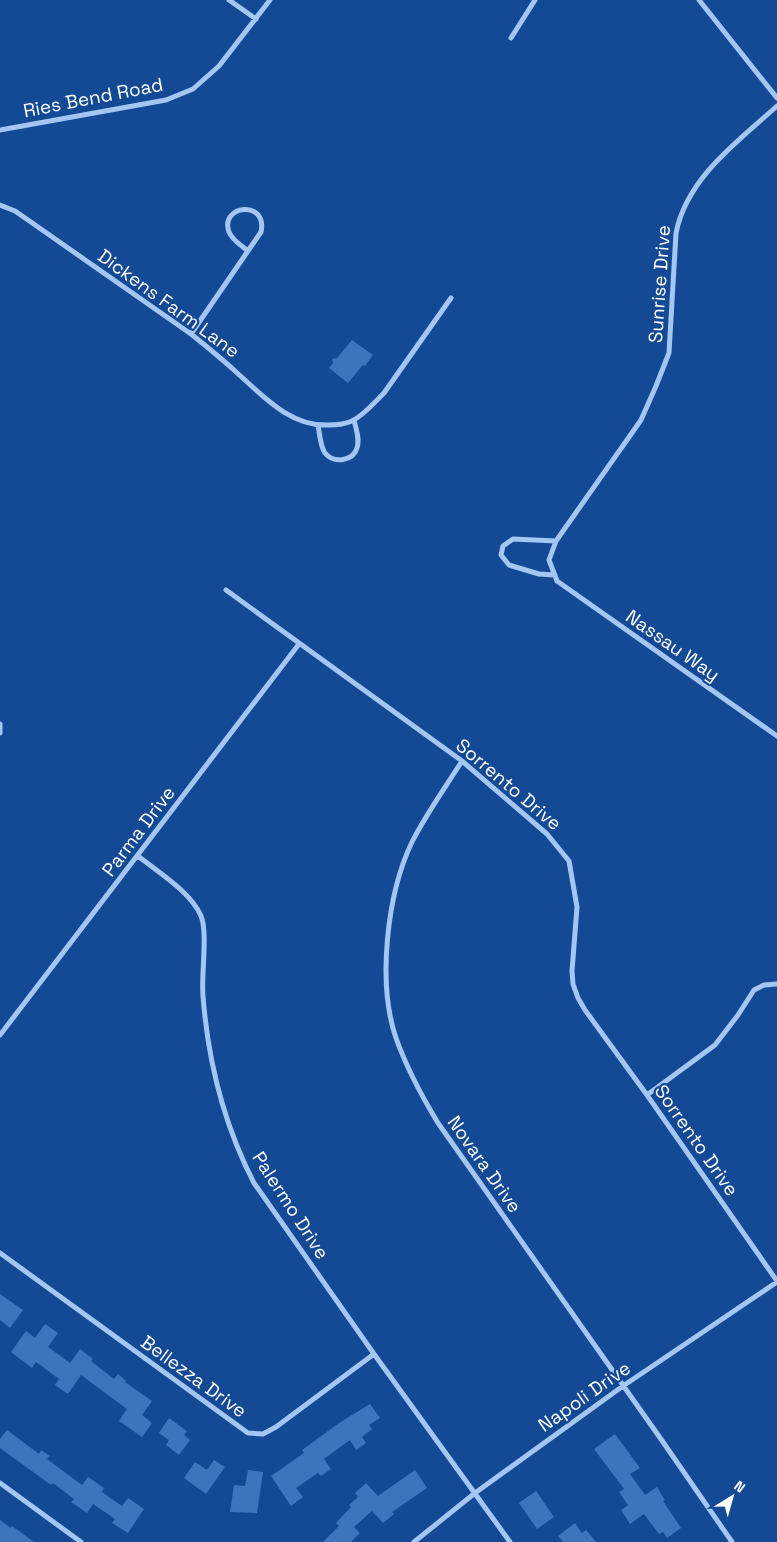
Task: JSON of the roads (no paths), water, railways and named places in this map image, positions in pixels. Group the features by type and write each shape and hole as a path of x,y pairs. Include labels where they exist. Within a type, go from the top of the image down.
{"street":[{"path":"229,0 256,20"},
{"name":"Ries Bend Road","path":"0,130 166,100 193,88 219,66 270,0"},
{"path":"511,38 535,0"},
{"path":"699,0 777,98"},
{"name":"Sunrise Drive","path":"550,560 556,541 641,420 669,353 676,233 686,201 716,160 777,106"},
{"name":"Dickens Farm Lane","path":"0,205 21,216 191,334 279,409 318,426 347,423 354,420 384,394 452,298"},
{"path":"191,334 248,251 261,232 261,220 254,211 237,210 231,215 228,226 232,237 248,251"},
{"path":"318,426 324,451 327,455 338,460 344,460 350,457 358,447 354,420"},
{"path":"555,575 540,574 509,565 501,555 503,546 514,539 556,541"},
{"name":"Nassau Way","path":"550,560 557,581 777,736"},
{"name":"Sorrento Drive","path":"226,590 462,761 547,834 569,861 577,908 572,971 578,998 777,1282"},
{"name":"Parma Drive","path":"0,1035 299,644"},
{"path":"0,724 0,734"},
{"name":"Novara Drive","path":"462,761 426,817 412,843 403,865 396,891 388,939 387,990 396,1038 414,1083 438,1123 732,1542"},
{"name":"Palermo Drive","path":"138,856 185,894 202,918 204,1019 220,1096 240,1154 254,1182 374,1354 510,1542"},
{"path":"647,1094 715,1045 754,990 764,985 777,984"},
{"name":"Bellezza Drive","path":"0,1253 248,1433 263,1434 276,1427 374,1354"},
{"name":"Napoli Drive","path":"414,1542 475,1493 623,1386 777,1282"},
{"path":"0,1483 81,1542"}]}
